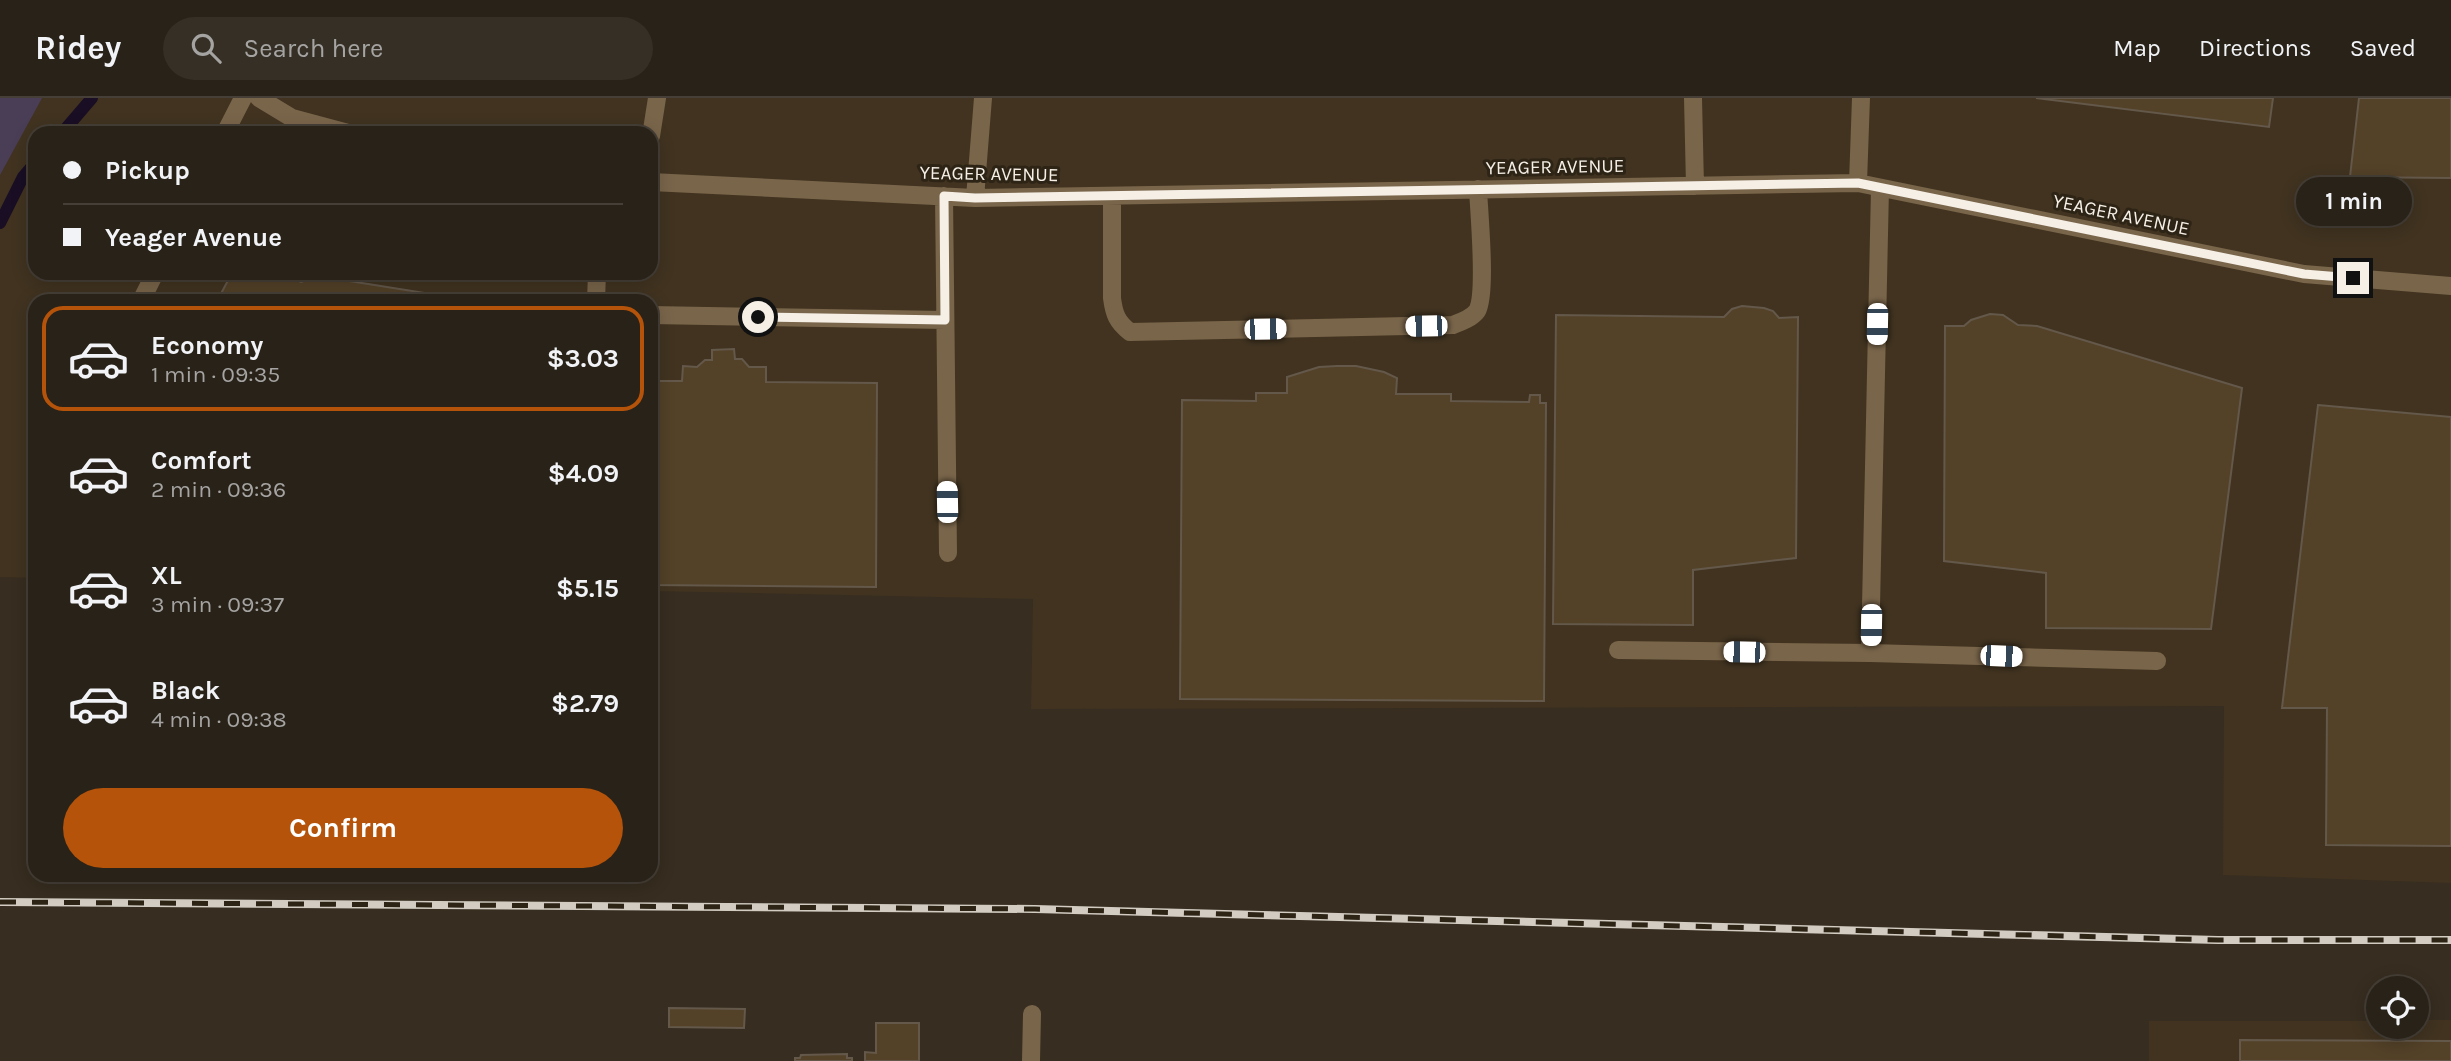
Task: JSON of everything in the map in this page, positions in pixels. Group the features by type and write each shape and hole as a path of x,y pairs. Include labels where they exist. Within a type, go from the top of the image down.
{"street":[{"path":"229,126 243,98"},
{"path":"259,98 292,118 322,126"},
{"path":"653,126 657,98"},
{"path":"975,198 983,98"},
{"path":"1693,98 1695,186"},
{"path":"1858,183 1861,98"},
{"name":"YEAGER AVENUE","path":"658,182 975,198 1858,183 2304,274 2451,286"},
{"path":"1870,653 1880,188"},
{"path":"1112,196 1114,315 1130,332 1453,325 1477,312 1482,294 1478,189"},
{"path":"944,196 948,553"},
{"path":"658,315 945,320"},
{"path":"1618,650 1870,653 2157,661"},
{"path":"1031,1061 1032,1014"}],"shaded area":[{"path":"0,98 2451,98 2451,883 2223,875 2224,706 1031,709 1033,599 658,591 658,294 28,294 28,578 0,577"},
{"path":"0,98 42,98 0,175"},
{"path":"2429,1020 2451,1020 2451,1061 2149,1061 2149,1021 2366,1021 2366,1039 2429,1039"}],"building":[{"path":"2036,98 2273,98 2269,127"},
{"path":"2359,98 2451,98 2451,178 2350,177"},
{"path":"228,280 343,280 431,294 221,294"},
{"path":"1742,306 1764,308 1773,311 1779,318 1798,317 1796,558 1693,570 1693,625 1553,624 1556,315 1724,317 1732,309"},
{"path":"1990,314 2003,315 2018,325 2037,326 2242,388 2211,629 2046,628 2046,573 1944,561 1945,326 1964,326 1971,320"},
{"path":"734,349 735,359 742,359 749,367 766,367 766,382 877,383 876,587 658,585 658,381 682,381 683,366 697,367 705,360 712,360 712,350"},
{"path":"1356,366 1384,372 1397,378 1396,394 1451,394 1451,401 1529,402 1530,395 1540,395 1540,403 1546,403 1544,701 1180,699 1182,400 1256,401 1256,393 1287,393 1287,377 1319,367"},
{"path":"2318,405 2451,417 2451,846 2326,845 2327,708 2282,708"},
{"path":"669,1008 745,1009 744,1028 669,1027"},
{"path":"876,1023 919,1023 919,1061 865,1061 865,1052 876,1053"},
{"path":"2240,1040 2451,1041 2451,1061 2240,1061"},
{"path":"847,1054 847,1058 852,1058 852,1061 795,1061 795,1058 800,1058 801,1055"}],"waterway":[{"path":"68,126 92,98"},
{"path":"0,223 28,171"}],"railway":[{"path":"0,902 1035,909 2218,940 2451,940"}],"route":[{"path":"758,317 945,320 944,196 975,198 1858,183 2304,274 2353,278"}]}
